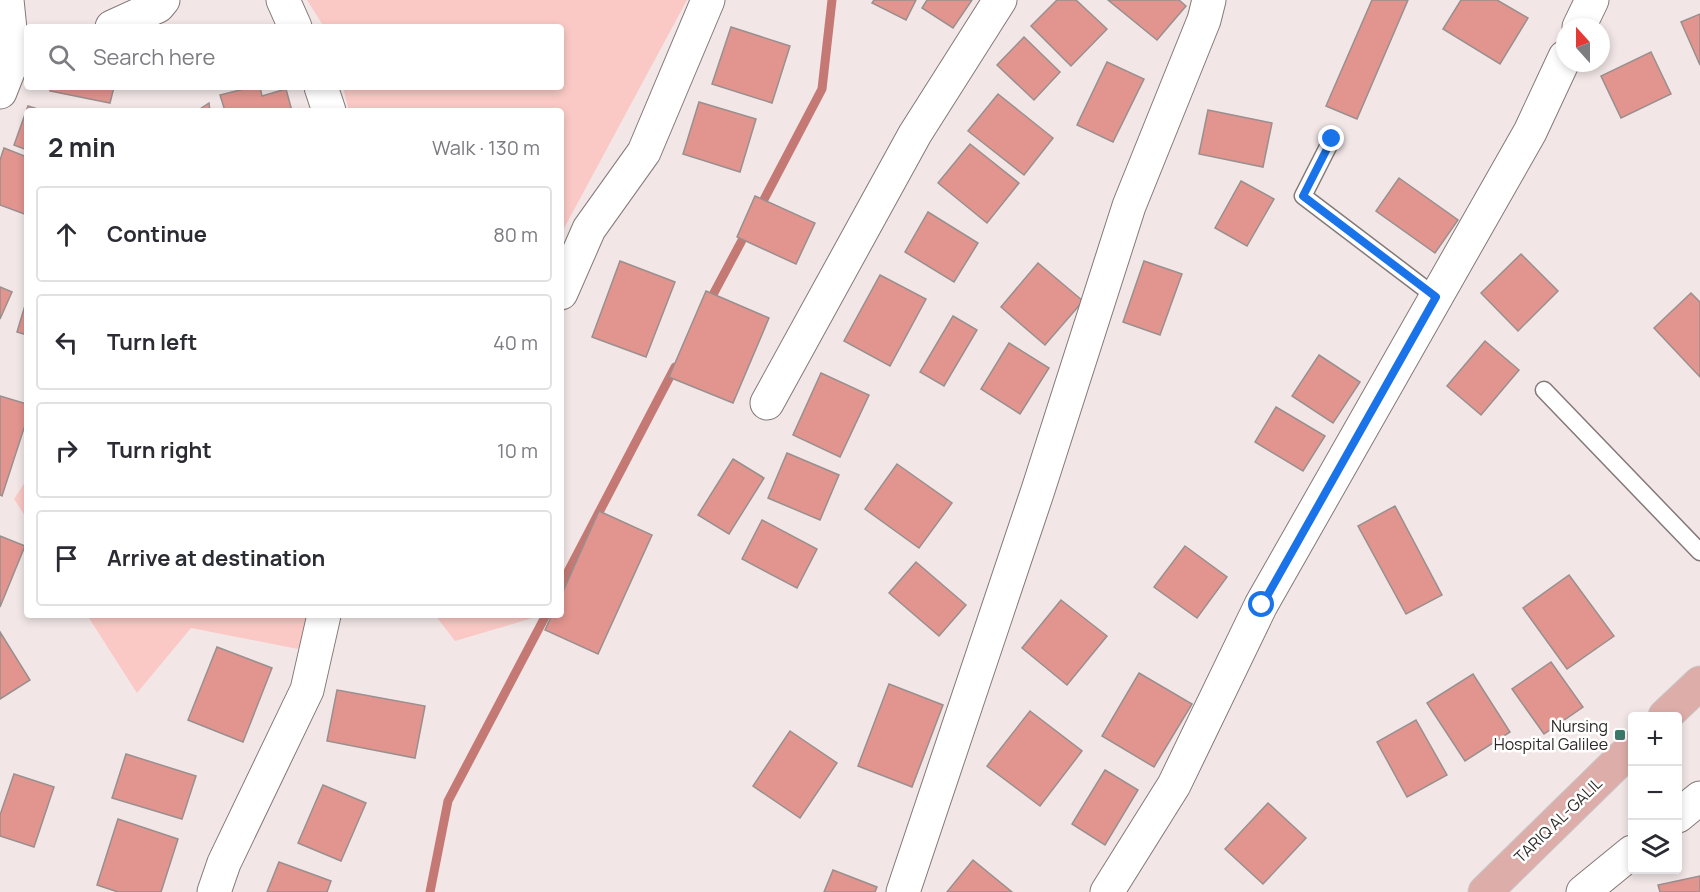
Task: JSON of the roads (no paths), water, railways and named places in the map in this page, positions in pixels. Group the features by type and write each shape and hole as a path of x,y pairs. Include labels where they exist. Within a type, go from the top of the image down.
{"main road":[{"path":"1670,712 1700,683"},
{"name":"TARIQ AL-GALIL","path":"1485,892 1628,752"}],"street":[{"path":"0,92 20,57 7,0"},
{"path":"119,24 158,6 163,0"},
{"path":"283,0 294,24"},
{"path":"564,286 589,229 644,152 708,0"},
{"path":"767,403 915,134 1000,0"},
{"path":"903,892 1038,490 1130,206 1204,20 1209,0"},
{"path":"1583,18 1592,0"},
{"path":"1107,892 1174,785 1262,605 1530,132 1558,72"},
{"path":"322,90 328,108"},
{"path":"214,892 224,863 307,690 323,618"},
{"path":"1682,812 1700,798"},
{"path":"1590,890 1628,856"}],"lane":[{"path":"1332,139 1303,196 1436,297"},
{"path":"1544,390 1700,552"}],"waterway":[{"path":"759,209 822,89 832,0"},
{"path":"708,304 748,229"},
{"path":"564,579 675,367"},
{"path":"430,892 448,801 544,618"}],"place":[{"name":"Nursing Hospital Galilee","path":"1620,735"}]}
